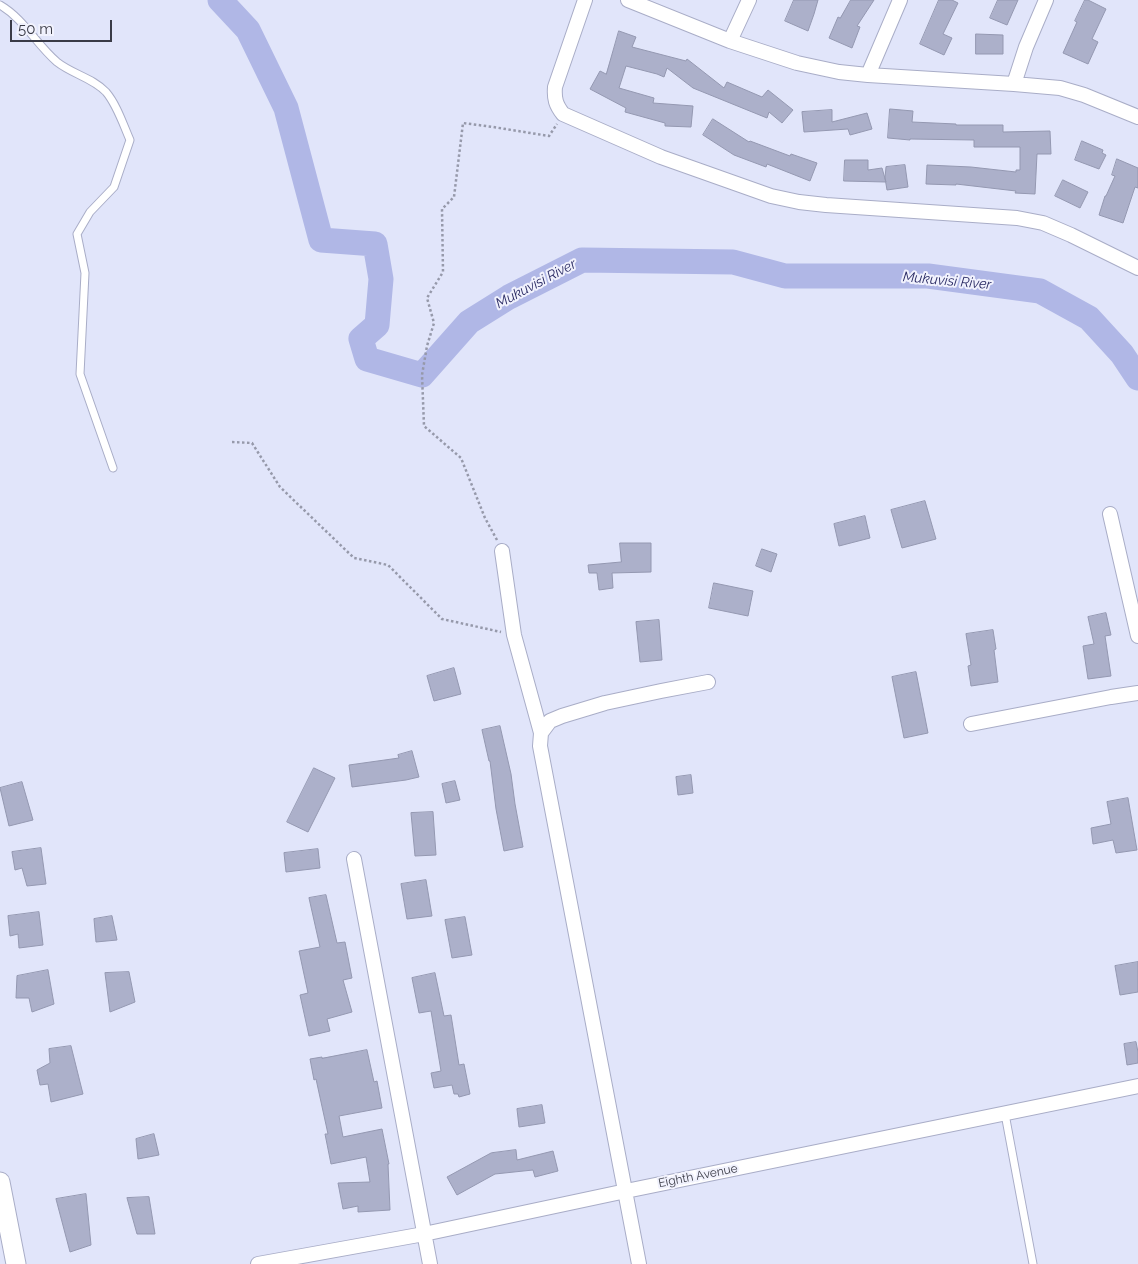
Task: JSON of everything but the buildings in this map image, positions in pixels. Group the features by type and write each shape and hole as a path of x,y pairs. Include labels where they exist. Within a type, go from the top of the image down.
{"street":[{"path":"584,0 555,87 556,106 563,114 661,157 771,196 826,205 1017,218 1042,223 1064,232 1138,268"},
{"path":"628,0 730,41 797,63 839,72 868,75 1060,88 1084,95 1138,117"},
{"path":"730,41 749,0"},
{"path":"868,75 900,0"},
{"path":"1014,84 1026,47 1046,0"},
{"path":"1110,514 1138,636"},
{"path":"502,550 514,635 541,733 540,746 640,1264"},
{"path":"541,733 550,721 606,703 708,682"},
{"path":"970,724 1102,698 1138,693"},
{"path":"354,859 430,1264"},
{"name":"Eighth Avenue","path":"258,1264 424,1234 1138,1086"},
{"path":"0,1182 16,1264"}],"lane":[{"path":"0,5 28,29 56,61 96,84 106,92 130,140 114,187 90,212 77,234 85,272 80,374 113,468"},
{"path":"1005,1114 1033,1264"}],"path":[{"path":"502,550 485,518 461,458 424,426 422,375 427,346 434,323 427,298 443,272 442,210 454,197 464,123 549,136 563,114"},
{"path":"232,442 252,443 280,486 354,558 388,566 442,618 514,635"}],"waterway":[{"name":"Mukuvisi River","path":"220,0 248,30 286,108 321,240 375,244 381,279 377,325 361,339 367,359 422,375 469,322 509,297 582,260 733,262 785,276 928,276 1040,291 1089,318 1122,354 1138,378"}]}
